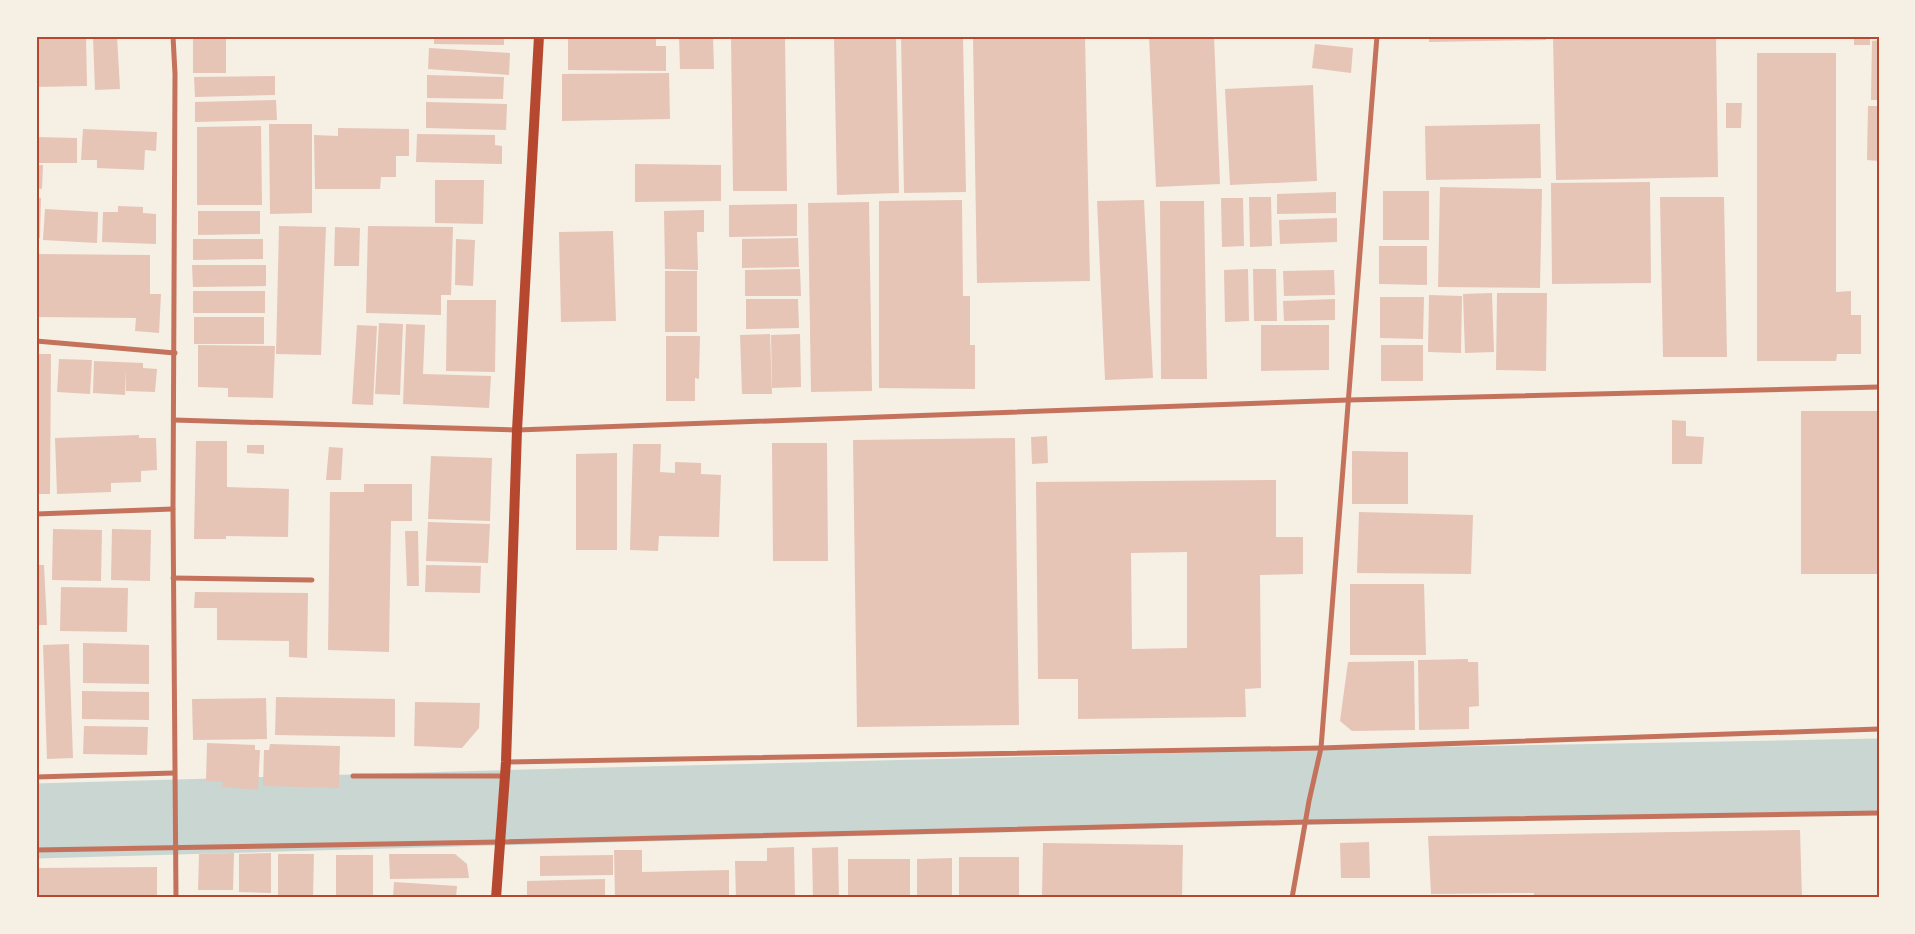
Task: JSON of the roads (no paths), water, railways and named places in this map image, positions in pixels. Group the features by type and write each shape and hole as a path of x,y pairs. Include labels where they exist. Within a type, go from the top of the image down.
{"main road":[{"path":"496,898 506,762 518,430 539,36"}],"street":[{"path":"173,36 175,74 173,578 176,898"},
{"path":"1292,898 1320,748 1377,36"},
{"path":"36,341 175,353"},
{"path":"174,420 518,430 1348,400 1879,387"},
{"path":"36,514 173,508"},
{"path":"173,578 312,580"},
{"path":"506,762 1320,748 1879,729"},
{"path":"36,777 174,772"},
{"path":"352,776 505,776"},
{"path":"36,850 176,846 499,842 1306,822 1879,813"}],"waterway":[{"path":"36,821 1354,786 1879,776"}]}
